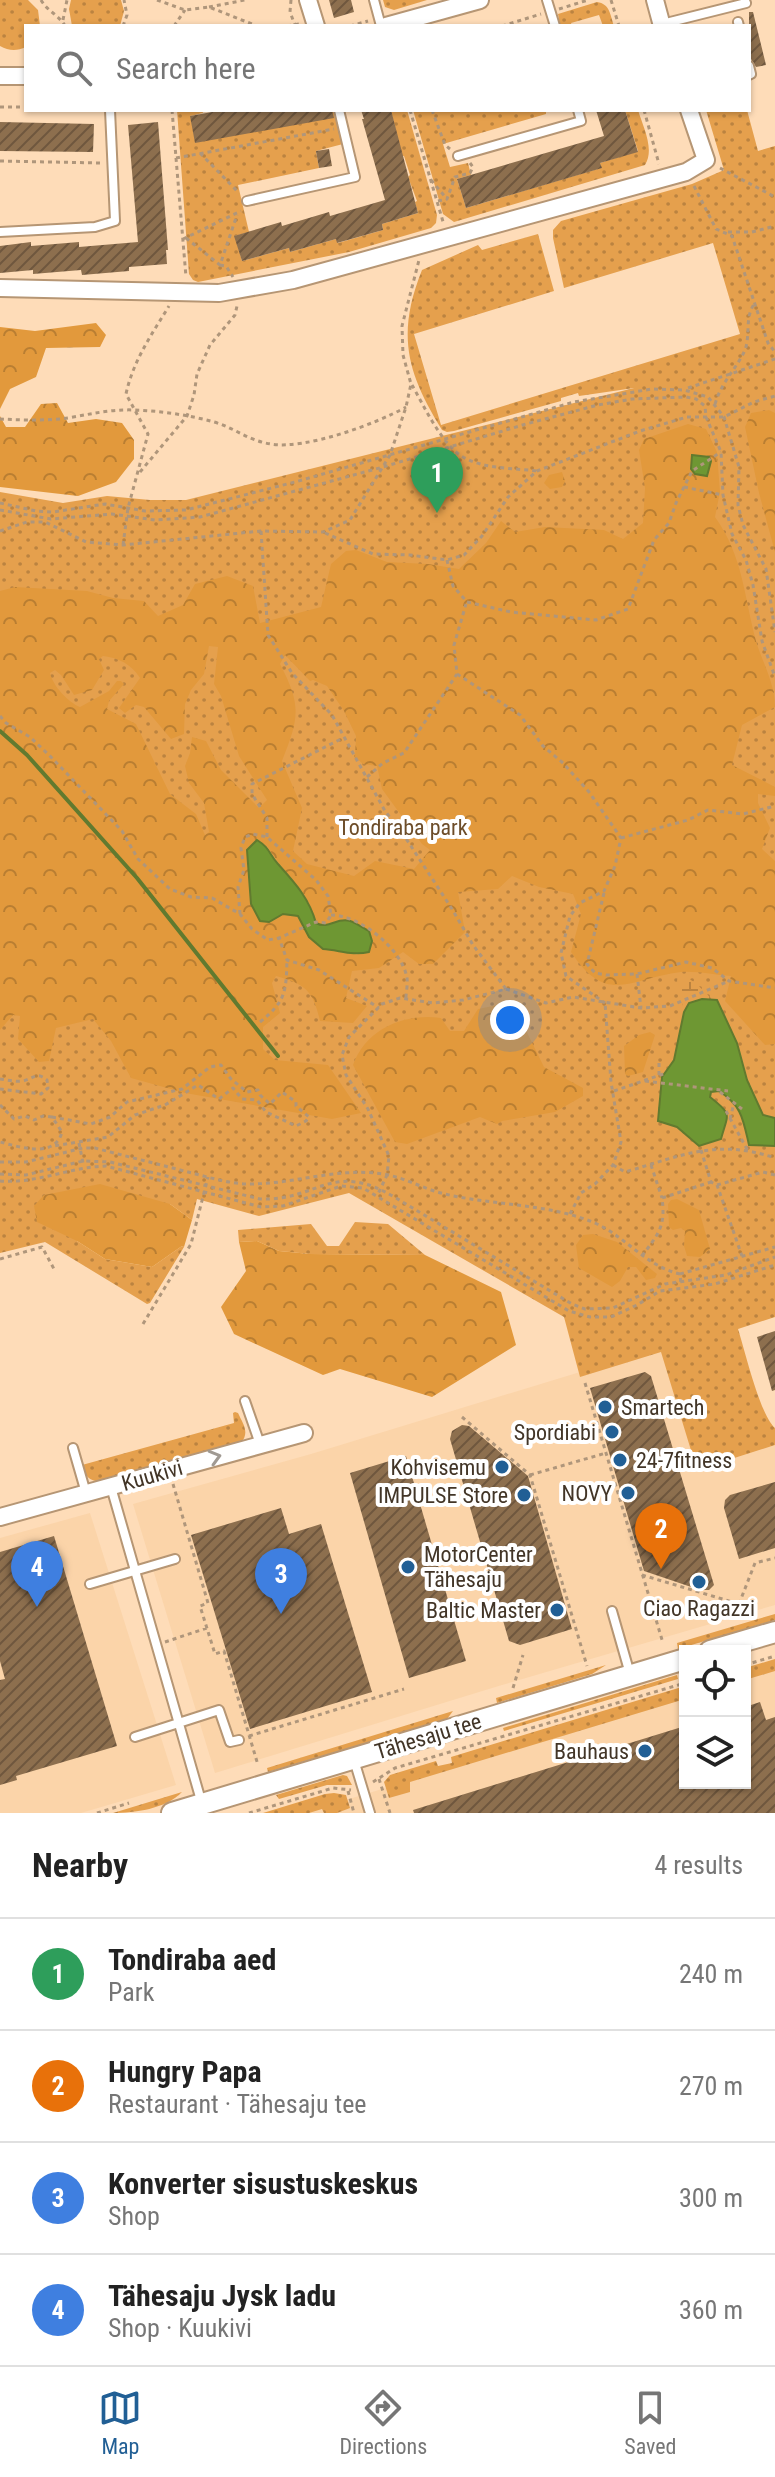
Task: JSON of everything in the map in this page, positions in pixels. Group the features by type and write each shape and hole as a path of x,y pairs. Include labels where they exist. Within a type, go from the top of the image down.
{"street":[{"path":"308,0 315,24"},
{"path":"391,24 480,0"},
{"path":"655,0 662,24"},
{"path":"0,76 24,76"},
{"path":"0,288 219,293 293,280 686,172 706,160 690,112"},
{"name":"Kuukivi","path":"0,1517 304,1433"},
{"path":"731,1645 775,1632"},
{"name":"Tähesaju tee","path":"172,1813 679,1661"}],"lane":[{"path":"374,0 383,24"},
{"path":"547,0 554,24"},
{"path":"666,24 746,3"},
{"path":"0,232 95,227 115,221 110,112"},
{"path":"247,201 355,177 339,112"},
{"path":"458,156 581,121 579,112"},
{"path":"245,1401 260,1444"},
{"path":"73,1448 86,1494"},
{"path":"111,1487 202,1804"},
{"path":"90,1584 175,1559"},
{"path":"612,1611 630,1675"},
{"path":"135,1737 219,1710 230,1742 239,1740"},
{"path":"353,1759 370,1813"}],"path":[{"path":"41,0 64,24"},
{"path":"65,24 67,0"},
{"path":"124,0 125,24"},
{"path":"157,0 185,10 245,0"},
{"path":"291,0 290,12 295,24"},
{"path":"611,0 618,24"},
{"path":"209,7 252,24"},
{"path":"175,24 185,10"},
{"path":"0,107 24,107"},
{"path":"123,545 128,508 148,434 126,394 130,376 138,357 182,292 184,238 172,112"},
{"path":"411,112 449,238"},
{"path":"645,112 664,179"},
{"path":"176,158 343,127"},
{"path":"184,238 244,210 247,201 200,153"},
{"path":"706,160 775,197"},
{"path":"0,161 113,163"},
{"path":"686,172 716,229 732,236 768,343 775,352"},
{"path":"430,179 447,199"},
{"path":"184,238 220,265 238,213"},
{"path":"724,233 752,232 775,226"},
{"path":"423,245 402,326 403,355 411,384 445,439 462,457 488,465 537,471"},
{"path":"138,474 187,416 197,374 210,345 235,315 240,289"},
{"path":"715,404 720,388 746,348 749,311 755,303"},
{"path":"684,390 775,359"},
{"path":"323,532 350,520 383,467 390,455 411,384"},
{"path":"0,503 53,512 105,504 145,511 186,510 574,402 652,389 684,390 708,397 724,417 739,467 738,505 743,525 766,569 775,632"},
{"path":"0,531 27,522 45,522 86,542 123,545 261,531 323,532 373,554 447,560 464,555 482,536 508,497 537,471 640,431 687,417 724,417 754,402 775,396"},
{"path":"0,510 51,519 93,514 177,520 200,517 526,424 632,399 696,399 705,406 706,417 721,452 723,495 732,534 746,560 762,641 775,677"},
{"path":"0,419 51,419 108,410 135,410 215,422 247,438 274,445 294,444 371,424 406,407"},
{"path":"447,560 453,586 467,602 511,612 596,620 628,609 654,540 669,523 692,471 721,452"},
{"path":"684,487 723,495"},
{"path":"261,531 268,635 292,673 332,715 385,811 407,840 473,945 506,989"},
{"path":"367,777 383,763 404,753 457,674 454,645 467,602"},
{"path":"457,674 520,715 543,746 589,792 621,838 615,866 604,891 587,964 595,973 637,974 686,962 712,968 729,981 775,988"},
{"path":"0,716 49,755 122,831 138,859 170,889 191,897 212,898 240,914 252,929 268,940 316,922 326,923 331,915 328,896 316,880 267,837 253,834 245,837 241,848 244,870 238,887 240,914"},
{"path":"267,837 267,818 252,794 252,784 343,738"},
{"path":"621,838 688,820 708,810 743,814 775,806"},
{"path":"604,891 580,903 570,916 561,953 566,976 605,1003"},
{"path":"331,915 343,915 361,922 397,956 407,978 405,998"},
{"path":"260,1022 277,1008 286,992 287,960 279,938"},
{"path":"287,960 319,970 379,1008"},
{"path":"637,974 641,1008"},
{"path":"377,1196 387,1175 389,1156 368,1109 346,1075 342,1055 349,1037 382,1004 405,998 433,1003 506,989 546,1003 573,997 641,1008 670,1006 729,981"},
{"path":"570,1214 581,1193 595,1184 613,1165 621,1142 611,1082 605,1003"},
{"path":"659,1063 659,1075"},
{"path":"0,1105 14,1119 25,1116 34,1120 43,1116 91,1124 110,1117 127,1102 182,1089 210,1067 221,1065 231,1079 247,1092 258,1090 270,1104 282,1092 309,1117 296,1126 266,1112 257,1100 242,1099 233,1088 219,1099 198,1085 165,1105 135,1115 108,1137 33,1150 0,1142"},
{"path":"614,1091 666,1073"},
{"path":"0,1079 23,1081 41,1075 47,1080 48,1088 41,1094 0,1089"},
{"path":"645,1081 728,1091"},
{"path":"718,1090 742,1109"},
{"path":"730,1119 734,1103"},
{"path":"726,1111 748,1151"},
{"path":"52,1117 62,1132 54,1146"},
{"path":"79,1143 84,1167"},
{"path":"0,1162 26,1162 95,1148 208,1177 249,1184 299,1180 343,1171 387,1175 440,1193 570,1214 598,1224 620,1237 641,1257 665,1271 680,1274 775,1247"},
{"path":"613,1165 625,1172 701,1149 748,1151 775,1158"},
{"path":"701,1149 711,1182"},
{"path":"0,1174 26,1175 83,1161 110,1162 272,1200 340,1181 356,1181 380,1188 542,1287 585,1309 626,1304 665,1284 715,1284 775,1265"},
{"path":"641,1257 660,1232 664,1218 662,1198 651,1165"},
{"path":"0,1181 17,1182 84,1167 106,1166 261,1207 283,1206 341,1186 363,1188 569,1311 590,1317 611,1317 660,1291 726,1275 775,1257"},
{"path":"662,1198 711,1182 717,1185 763,1172 775,1175"},
{"path":"143,1324 191,1244 208,1177"},
{"path":"717,1185 742,1256"},
{"path":"0,1259 42,1247 54,1269"},
{"path":"680,1274 681,1286"},
{"path":"585,1383 663,1643"},
{"path":"462,1417 530,1475 587,1666"},
{"path":"530,1475 606,1453"},
{"path":"172,1480 208,1603 200,1606 215,1654 224,1651 258,1765"},
{"path":"744,1618 739,1604 755,1563 775,1558"},
{"path":"642,1575 739,1604"},
{"path":"165,1642 207,1628"},
{"path":"513,1688 523,1655"},
{"path":"751,1663 775,1656"},
{"path":"249,1813 333,1788 348,1791 362,1787 395,1768 679,1685"},
{"path":"249,1736 404,1689"},
{"path":"379,1779 390,1813"},
{"path":"348,1791 354,1813"},
{"path":"97,1813 129,1803"}],"shaded area":[{"path":"692,455 709,457 711,461 707,476 695,474 691,469"},
{"path":"257,840 301,891 316,923 325,925 345,920 357,924 369,931 372,941 369,952 323,949 309,937 298,916 283,914 269,922 260,921 251,904 247,850"},
{"path":"702,999 717,1000 737,1043 747,1080 763,1115 775,1118 775,1146 749,1145 737,1108 719,1091 711,1092 710,1097 727,1115 721,1139 699,1146 677,1127 658,1121 662,1077 674,1060 684,1012 689,1003"},
{"path":"662,1347 701,1469 775,1445 775,1605 215,1773 133,1504 311,1454"},
{"path":"90,1513 176,1785 81,1813 0,1813 0,1538"},
{"path":"775,1669 775,1813 303,1813 679,1699 679,1789 751,1789 751,1677"}],"green space":[{"path":"0,0 28,0 38,10 40,24 24,24 24,48 13,50 0,46"},
{"path":"71,0 121,0 124,11 121,24 72,24"},
{"path":"383,0 427,0 394,10 385,7"},
{"path":"597,2 607,7 613,24 602,24 599,15 571,24 560,24 558,14"},
{"path":"177,112 203,113 190,116 334,112 343,144 316,151 319,168 238,185 249,232 235,236 242,261 336,239 338,243 383,230 382,224 418,213 391,112 408,112 437,215 436,223 431,228 349,252 198,282 189,274"},
{"path":"414,112 546,112 443,144 450,167 468,163 471,175 457,179 466,208 601,168 600,163 638,151 626,112 639,112 649,152 645,165 454,222 443,214"},
{"name":"Tondiraba park","path":"707,112 748,112 758,151 775,146 775,1317 738,1329 759,1397 775,1428 775,1445 697,1470 661,1352 580,1377 564,1317 349,1193 259,1216 197,1199 192,1220 170,1204 77,1241 105,1259 152,1267 184,1247 147,1304 45,1242 0,1253 0,492 63,503 107,496 186,500 634,388 579,396 578,393 561,398 561,401 454,431 442,430 420,390 409,353 409,314 422,270 478,245 482,250 538,234 554,291 414,334 441,425 740,334 713,243 564,288 553,238 553,230 561,221 692,184 724,170"},
{"path":"96,323 106,335 100,347 46,348 36,377 10,389 0,409 0,327 35,331"},
{"path":"57,403 68,423 96,419 122,423 134,440 134,459 116,482 78,496 0,487 0,416 6,427 25,427 41,404"},
{"path":"769,410 775,413 775,552 745,427 751,413"},
{"path":"688,424 706,429 717,452 720,492 715,517 732,546 756,641 773,690 775,707 742,725 732,765 775,787 775,796 758,794 758,803 770,828 762,849 775,861 775,1044 765,1045 725,1001 731,976 681,972 620,985 596,979 571,952 581,914 573,894 539,887 512,876 498,889 458,892 465,932 433,964 419,964 403,952 379,968 352,971 346,998 367,1006 353,1023 320,1021 307,990 276,976 272,983 280,1013 263,1027 263,1049 275,1060 328,1065 361,1113 332,1119 185,1093 131,1078 111,1041 93,1019 56,1028 49,1061 39,1062 18,1039 20,1016 13,1015 0,1030 0,591 15,587 87,591 113,598 144,601 158,616 183,605 195,584 227,576 253,586 260,623 321,607 331,564 346,551 356,550 387,562 459,569 486,543 501,521 515,532 545,527 604,530 623,539 643,523 645,488 639,450 644,439","holes":["209,646 218,647 214,684 221,696 239,756 267,800 259,808 221,770 206,741 192,737 185,766 189,783 204,803 209,832 205,835 196,814 170,794 136,724 107,709 109,701 124,684 117,681 109,691 80,707 62,693 50,673 55,670 61,675 74,695 92,690 104,670 99,659 103,656 124,662 140,678 119,708 125,713 136,705 144,707 171,739 184,734 185,704 191,690 204,674","285,655 310,681 327,686 344,711 356,736 355,757 363,764 377,766 382,789 422,844 430,850 414,869 375,861 354,876 307,864 293,851 302,808 282,761 296,712 292,691 280,664","267,846 308,901 317,924 323,927 340,921 352,922 369,931 372,941 357,955 323,949 309,937 298,916 282,914 269,922"]},
{"path":"562,472 565,481 562,487 550,489 544,483 549,475"},
{"path":"679,976 693,981 712,999 689,1003 684,1012 677,980"},
{"path":"512,1002 544,1067 583,1088 583,1096 555,1112 497,1124 480,1117 407,1144 395,1142 353,1065 367,1042 388,1026 413,1018 441,1018 450,1031 464,1031 478,1009"},
{"path":"650,1032 655,1035 643,1072 628,1076 625,1074 624,1046 639,1035"},
{"path":"100,1184 170,1204 192,1220 184,1247 152,1267 105,1259 77,1241 37,1222 34,1206 44,1195"},
{"path":"677,1199 699,1210 710,1249 700,1257 687,1256 685,1231 669,1227 668,1204"},
{"path":"355,1222 388,1224 425,1255 310,1254 279,1251 257,1241 239,1242 238,1230 311,1224 327,1246 339,1246"},
{"path":"593,1234 617,1242 657,1274 655,1278 646,1280 636,1267 628,1267 620,1281 612,1287 579,1268 576,1245 583,1235"},
{"path":"257,1241 279,1251 310,1254 425,1255 501,1292 516,1345 432,1397 340,1369 323,1375 234,1334 221,1307 246,1271 239,1242"},
{"path":"235,1412 245,1428 241,1443 100,1482 88,1477 83,1469 82,1465 234,1423"},
{"path":"775,1614 775,1620 691,1645 679,1645 678,1649 677,1643"},
{"path":"775,1659 775,1671 751,1678 751,1666"},
{"path":"606,1665 592,1674 497,1703 496,1698"},
{"path":"677,1675 678,1679 504,1731 503,1728"},
{"path":"679,1688 679,1701 410,1782 410,1792 389,1798 384,1782 390,1775 436,1761 438,1766 452,1763 451,1757"},
{"path":"453,1711 447,1719 268,1772 267,1768"},
{"path":"343,1775 352,1785 327,1785 279,1799 276,1795"},
{"path":"182,1792 159,1806 113,1813"},
{"path":"325,1794 346,1795 350,1808 337,1813 324,1813 322,1809 309,1813 263,1813"}],"building":[{"path":"329,0 351,0 354,12 334,18"},
{"path":"749,12 753,12 766,65 756,67 751,59"},
{"path":"212,112 332,112 334,118 195,143 190,116"},
{"path":"362,112 392,112 418,213 382,224 383,230 337,243 336,239 242,261 234,236 329,212 330,216 385,200"},
{"path":"597,112 626,112 638,152 600,163 602,168 466,208 457,179 604,136"},
{"path":"0,122 94,124 93,152 0,151"},
{"path":"158,122 167,264 82,275 81,270 0,273 0,246 31,242 31,246 79,242 79,247 138,242 128,125"},
{"path":"329,149 332,166 319,168 316,151"},
{"path":"775,1331 775,1390 772,1391 757,1337"},
{"path":"645,1372 651,1376 714,1585 709,1590 700,1590 644,1571 590,1388"},
{"path":"462,1425 469,1426 528,1476 572,1629 520,1645 509,1641 450,1439 452,1431"},
{"name":"MotorCenter Tähesaju","path":"406,1456 466,1661 409,1678 350,1473"},
{"path":"775,1482 775,1548 739,1559 724,1508 725,1500 730,1495"},
{"path":"281,1508 289,1534 321,1524 372,1692 250,1729 191,1535"},
{"path":"54,1536 117,1746 16,1776 17,1780 0,1785 0,1680 5,1679 0,1661 0,1552"},
{"name":"Bauhaus","path":"760,1702 766,1720 775,1717 775,1813 414,1813 413,1810 679,1728 679,1789 751,1789 751,1705"}],"waterway":[{"path":"0,731 27,755 137,878 278,1056"}],"place":[{"name":"Tondiraba aed","path":"437,513"},
{"name":"Smartech","path":"605,1407"},
{"name":"Spordiabi","path":"612,1432"},
{"name":"24-7fitness","path":"620,1460"},
{"name":"Kohvisemu","path":"502,1467"},
{"name":"NOVY","path":"628,1493"},
{"name":"IMPULSE Store","path":"524,1495"},
{"name":"MotorCenter Tähesaju","path":"408,1567"},
{"name":"Hungry Papa","path":"661,1569"},
{"name":"Ciao Ragazzi","path":"699,1582"},
{"name":"Tähesaju Jysk ladu","path":"37,1607"},
{"name":"Baltic Master","path":"557,1610"},
{"name":"Konverter sisustuskeskus","path":"281,1614"},
{"name":"Bauhaus","path":"645,1751"}]}
